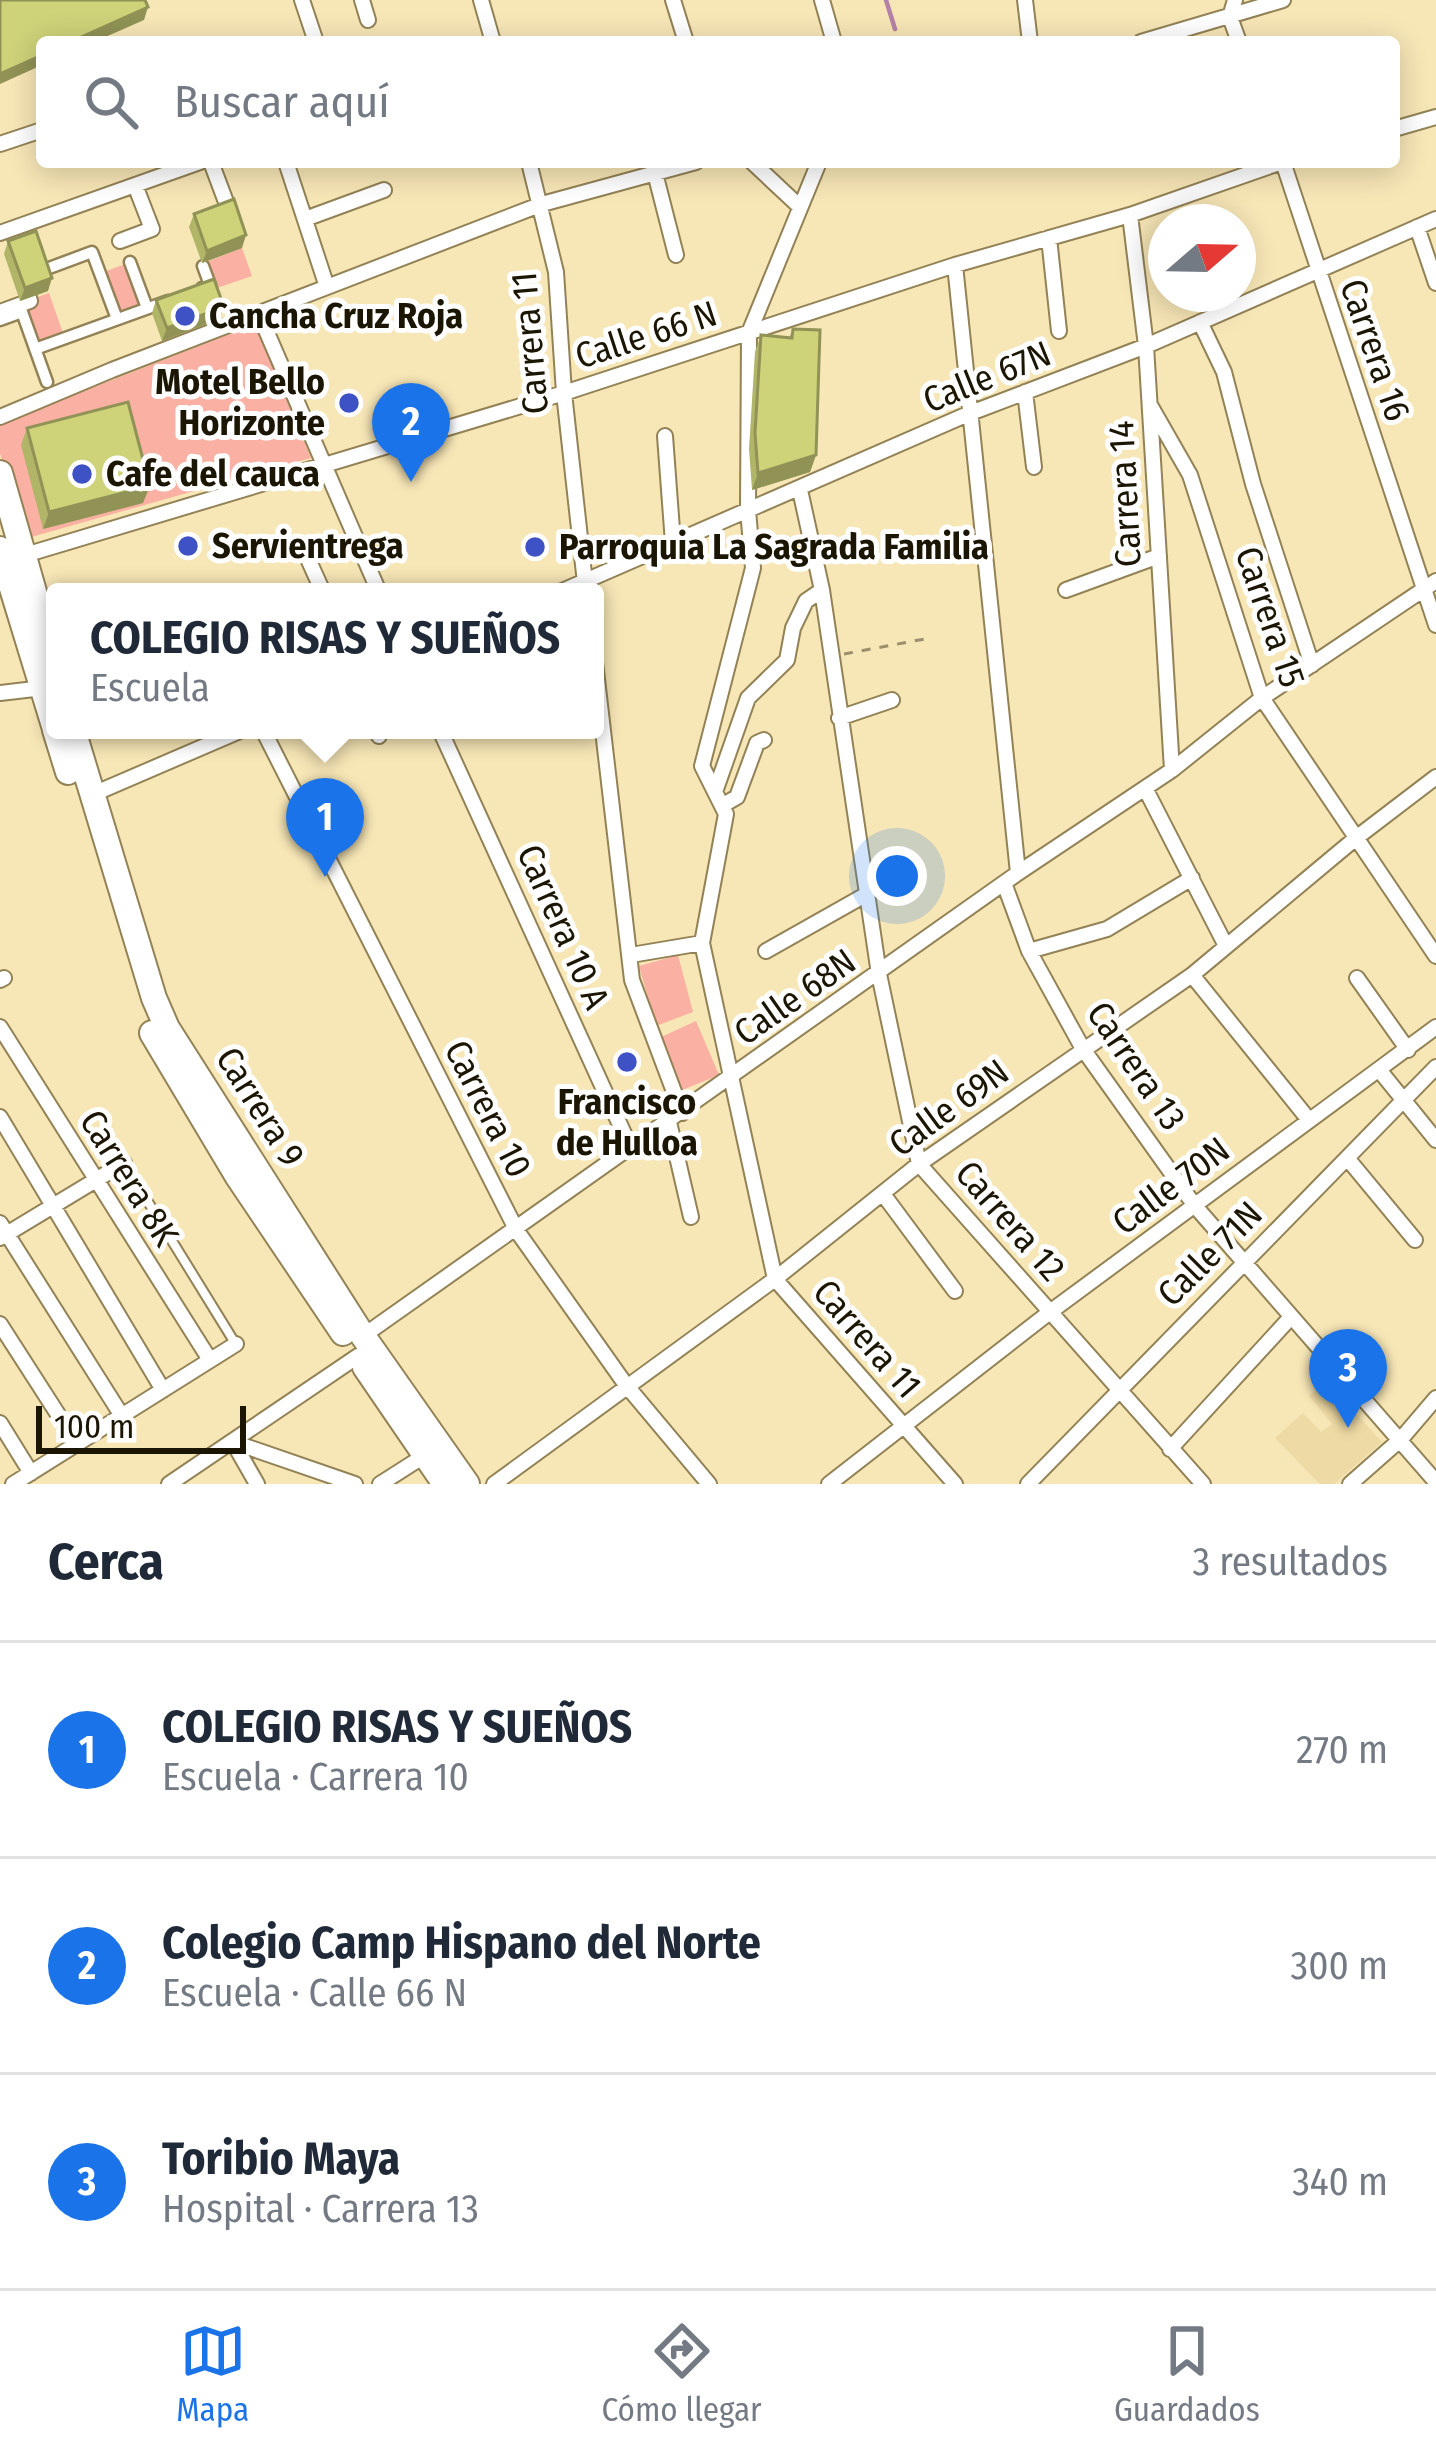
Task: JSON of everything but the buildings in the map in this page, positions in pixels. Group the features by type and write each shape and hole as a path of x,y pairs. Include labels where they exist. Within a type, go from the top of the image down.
{"main road":[{"name":"Carrera 9","path":"0,472 12,552 46,698"},
{"name":"Carrera 9","path":"12,552 46,641"},
{"name":"Carrera 9","path":"58,739 154,1037 238,1177 467,1484"},
{"name":"Carrera 9","path":"75,739 167,1028 445,1484"}],"street":[{"path":"302,0 314,36"},
{"path":"362,0 368,20"},
{"path":"481,0 492,36"},
{"path":"673,0 684,36"},
{"path":"822,0 832,36"},
{"path":"1024,0 1029,36"},
{"path":"1235,0 1230,17 1237,36"},
{"path":"1162,36 1282,0"},
{"path":"1400,127 1436,117"},
{"path":"0,144 36,132"},
{"path":"13,248 4,232 183,168"},
{"path":"213,168 229,210"},
{"path":"289,168 327,287"},
{"name":"Carrera 11","path":"531,168 556,272 586,583"},
{"path":"0,417 542,204 673,168"},
{"path":"758,168 800,207"},
{"path":"733,1078 702,944 726,814 702,766 753,568 748,510 749,333 816,168"},
{"name":"Calle 66 N","path":"12,552 326,466 955,265 1130,215 1265,168"},
{"name":"Carrera 16","path":"1284,168 1316,271 1430,585 1436,625"},
{"path":"655,173 676,255"},
{"path":"120,242 152,229 135,185"},
{"path":"304,219 384,190"},
{"name":"Carrera 14","path":"1130,215 1146,346 1172,770"},
{"name":"Calle 67N","path":"594,583 673,542 968,414 1146,346 1436,219"},
{"path":"1417,227 1436,284"},
{"path":"1049,238 1059,331"},
{"path":"41,271 92,252 117,319"},
{"path":"130,262 147,308"},
{"path":"955,265 1018,873"},
{"path":"19,266 35,349 47,382"},
{"path":"35,349 210,285 203,266"},
{"path":"0,316 26,306"},
{"path":"817,333 818,312"},
{"path":"259,314 375,583"},
{"path":"1200,322 1223,372 1253,484 1312,665"},
{"path":"1024,392 1034,466"},
{"name":"Carrera 15","path":"1150,405 1190,475 1262,698 1436,956"},
{"path":"665,436 673,542"},
{"name":"Carrera 12","path":"800,490 822,590 879,974 919,1164 1203,1484"},
{"path":"1066,590 1159,556"},
{"path":"309,561 319,583"},
{"name":"Calle 68N","path":"169,1484 1018,873 1172,770 1262,698 1430,585"},
{"path":"716,790 748,698 788,660 793,628 806,601 822,590"},
{"path":"0,693 43,688"},
{"path":"839,718 892,700"},
{"path":"604,733 632,980 675,1118 691,1217"},
{"path":"91,795 221,739"},
{"name":"Carrera 10","path":"268,739 517,1231 626,1385 709,1484"},
{"name":"Carrera 10 A","path":"444,739 631,1149"},
{"path":"723,805 736,796 757,743 764,740"},
{"name":"Calle 69N","path":"494,1484 775,1279 919,1164 1192,975 1436,777"},
{"path":"1145,788 1226,946"},
{"path":"1029,951 1107,928 1192,878"},
{"name":"Carrera 13","path":"1004,883 1029,951 1083,1049 1195,1207 1436,1482"},
{"path":"766,951 866,894"},
{"path":"632,955 702,944"},
{"path":"1192,975 1309,1120"},
{"path":"1357,978 1408,1050"},
{"name":"Carrera 8K","path":"0,1027 210,1360"},
{"name":"Calle 70N","path":"829,1484 1050,1312 1436,1027"},
{"name":"Calle 71N","path":"1028,1484 1436,1067"},
{"path":"1379,1071 1436,1140"},
{"name":"Carrera 11","path":"733,1078 775,1279 955,1484"},
{"path":"0,1117 163,1390"},
{"path":"1347,1158 1415,1240"},
{"path":"122,1416 2,1232 124,1163"},
{"path":"883,1193 955,1291"},
{"path":"1170,1449 1291,1317"},
{"path":"0,1324 77,1444"},
{"path":"14,1484 236,1344"},
{"path":"1350,1484 1401,1439 1436,1398"},
{"path":"0,1423 32,1473"},
{"path":"232,1442 257,1484"},
{"path":"232,1442 355,1484"},
{"path":"380,1484 424,1456"}],"lane":[{"path":"124,1163 236,1344"}],"path":[{"path":"831,657 929,638"}],"shaded area":[{"path":"242,248 252,276 214,289 204,263"},
{"path":"128,263 145,307 118,317 101,273"},
{"path":"49,293 64,336 37,346 21,303"},
{"path":"255,324 311,458 24,539 0,453 0,424"},
{"path":"678,955 693,1012 656,1026 639,966"},
{"path":"696,1021 719,1075 680,1091 657,1039"},
{"path":"1327,1381 1382,1442 1334,1484 1320,1484 1275,1438 1303,1413 1321,1432 1332,1424 1309,1396"}],"waterway":[{"path":"886,0 895,29"}],"place":[{"name":"Cancha Cruz Roja","path":"185,316"},
{"name":"Motel Bello Horizonte","path":"349,403"},
{"name":"Cafe del cauca","path":"82,474"},
{"name":"Colegio Camp Hispano del Norte","path":"411,482"},
{"name":"Servientrega","path":"188,546"},
{"name":"Parroquia La Sagrada Familia","path":"535,547"},
{"name":"COLEGIO RISAS Y SUEÑOS","path":"325,877"},
{"name":"Francisco de Hulloa","path":"627,1062"},
{"name":"Toribio Maya","path":"1348,1428"}]}
